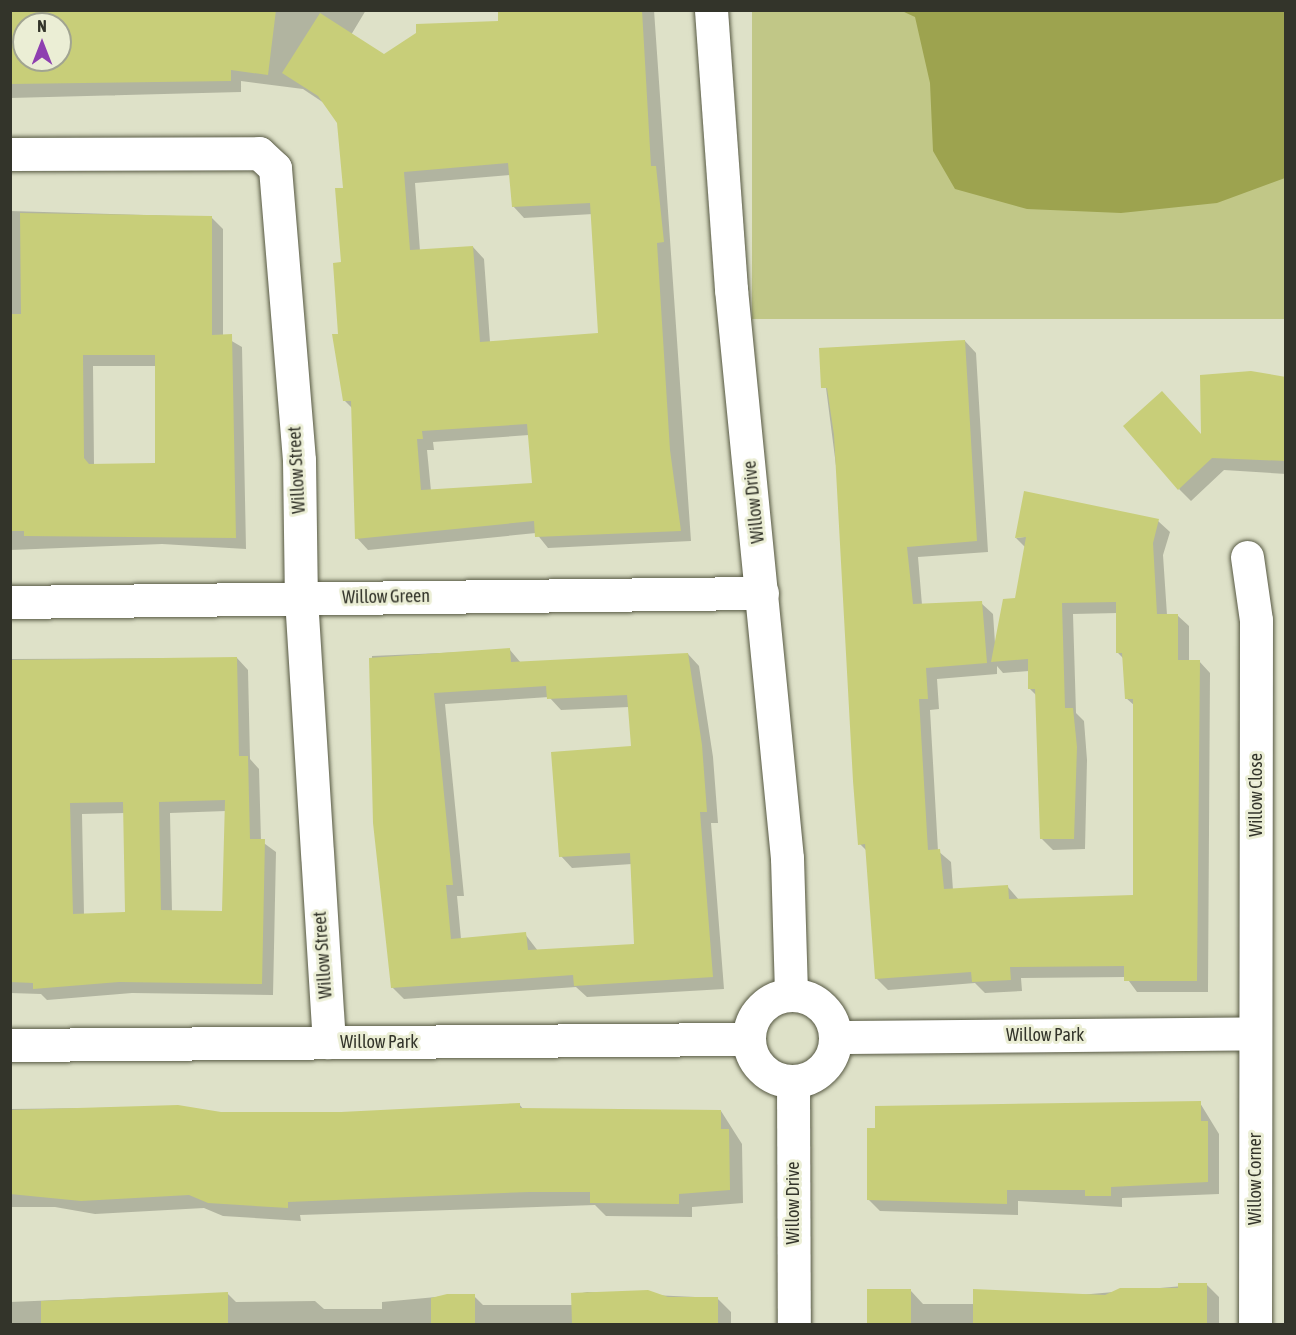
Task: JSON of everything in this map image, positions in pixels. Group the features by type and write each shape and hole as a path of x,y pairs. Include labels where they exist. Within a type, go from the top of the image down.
{"street":[{"name":"Willow Drive","path":"711,10 787,858 791,994"},
{"name":"Willow Street","path":"10,154 259,153 275,168 298,460 301,598 329,1042"},
{"name":"Willow Close","path":"1247,558 1256,620 1254,1034"},
{"name":"Willow Green","path":"10,602 762,593"},
{"path":"791,994 804,996 827,1011 836,1037 827,1064 792,1082 762,1070 748,1038 754,1016 764,1004 791,994"},
{"name":"Willow Park","path":"836,1037 1254,1034"},
{"name":"Willow Corner","path":"1254,1034 1255,1324"},
{"name":"Willow Park","path":"10,1045 748,1038"},
{"name":"Willow Drive","path":"792,1082 794,1324"}],"shaded area":[{"path":"752,11 1285,11 1285,319 752,319"},
{"path":"902,11 1285,11 1285,178 1217,203 1121,213 1027,209 955,189 933,151 930,83 915,17"}],"building":[{"path":"276,10 268,75 231,70 231,81 10,84 10,11"},
{"path":"498,10 642,10 651,166 656,166 664,242 657,243 670,450 681,531 535,537 534,521 355,539 351,401 343,401 332,334 338,334 333,263 341,262 335,188 343,188 337,123 318,96 282,73 320,13 384,54 416,33 416,24 498,21","holes":["508,163 512,207 590,203 598,333 480,342 473,246 410,250 404,172","527,424 532,483 421,490 417,439 423,439 422,431"]},
{"path":"20,213 212,216 212,335 232,334 236,538 24,536 24,531 10,531 10,314 21,314","holes":["83,355 155,355 155,463 89,464 84,458"]},
{"path":"965,340 977,541 907,547 913,604 982,601 987,663 926,668 928,699 919,699 928,850 940,849 944,889 1008,885 1009,899 1133,895 1133,699 1125,699 1122,653 1116,653 1116,602 1062,603 1065,708 1073,708 1077,747 1074,839 1040,839 1035,689 1028,689 1028,659 991,662 1003,599 1015,598 1026,537 1015,538 1024,491 1159,519 1153,543 1157,614 1178,614 1178,660 1200,660 1197,981 1124,981 1124,966 1010,967 1011,980 972,982 971,972 875,979 865,844 858,845 853,781 834,435 827,388 821,388 819,348"},
{"path":"1251,371 1286,377 1286,461 1212,458 1178,490 1123,426 1162,391 1201,434 1200,375"},
{"path":"510,648 511,662 688,653 702,745 707,812 700,812 713,977 574,986 573,975 391,988 373,823 369,658","holes":["546,686 547,699 627,695 631,746 551,752 559,857 630,853 634,944 528,950 526,932 451,939 446,885 453,885 434,693"]},
{"path":"237,657 239,756 248,756 250,839 265,839 262,984 119,982 33,989 33,983 10,982 10,660","holes":["225,800 222,911 161,910 159,802","123,802 125,912 73,914 70,803"]},
{"path":"1201,1101 1201,1121 1208,1121 1208,1182 1111,1187 1111,1196 1085,1196 1085,1190 1007,1190 1007,1204 867,1200 867,1128 875,1128 875,1106"},
{"path":"520,1103 520,1108 721,1110 721,1129 729,1129 730,1190 679,1194 679,1204 590,1203 590,1192 529,1192 288,1202 288,1208 208,1203 189,1195 81,1201 10,1194 10,1110 178,1105 221,1112 341,1112"},
{"path":"1178,1283 1207,1283 1207,1324 973,1324 973,1289 1105,1295 1120,1288 1178,1288"},
{"path":"867,1289 911,1289 911,1324 867,1324"},
{"path":"648,1290 668,1297 718,1297 718,1324 572,1324 571,1293"},
{"path":"228,1292 228,1324 41,1324 41,1301"},
{"path":"447,1294 475,1294 475,1324 431,1324 431,1298"}]}
